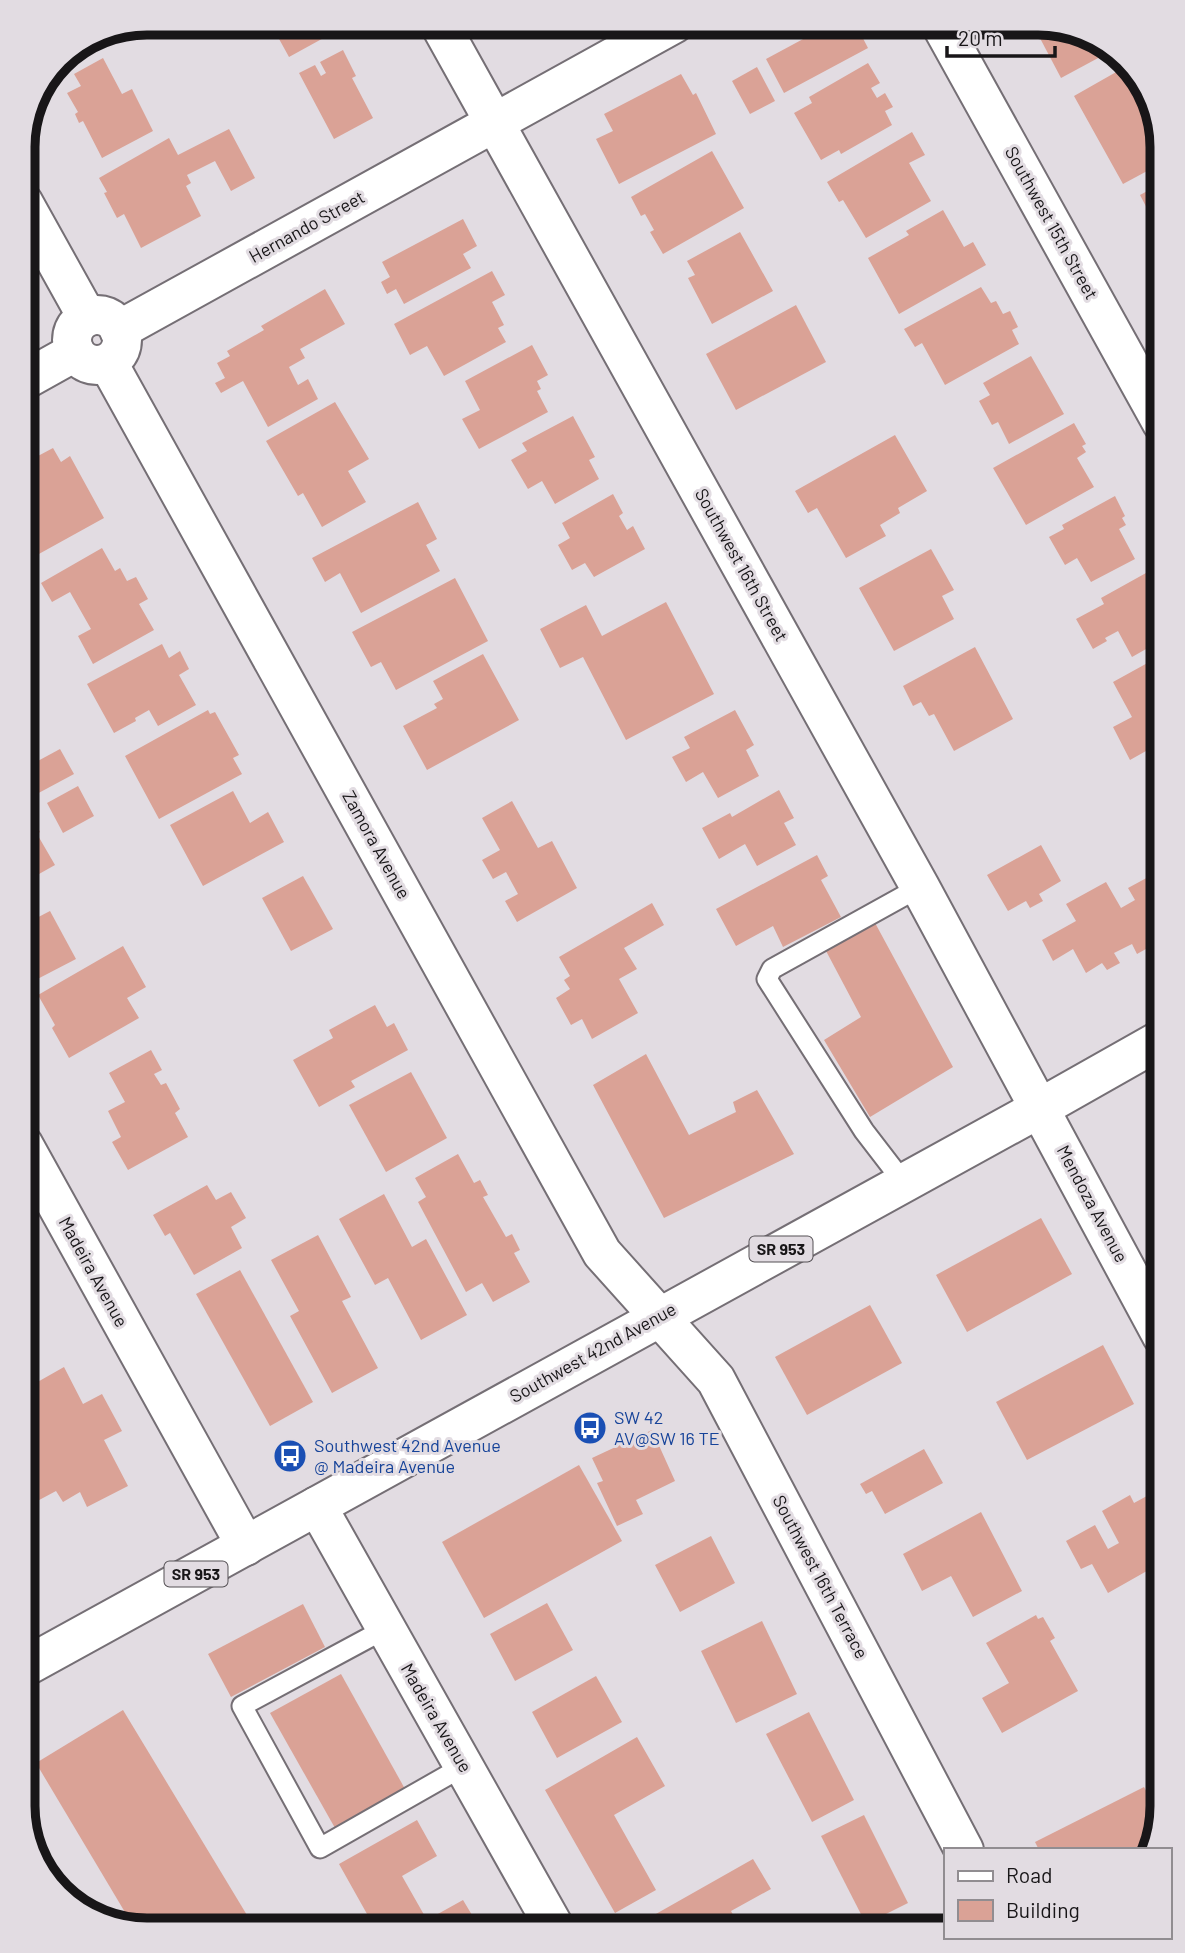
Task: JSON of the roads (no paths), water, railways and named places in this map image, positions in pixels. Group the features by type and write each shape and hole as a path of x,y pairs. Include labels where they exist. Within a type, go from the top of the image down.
{"street":[{"name":"Southwest 16th Street","path":"446,35 1040,1108"},
{"name":"Hernando Street","path":"35,374 653,35"},
{"name":"Southwest 15th Street","path":"947,35 1150,400"},
{"name":"Zamora Avenue","path":"35,224 602,1253 659,1316"},
{"name":"Southwest 42nd Avenue","path":"35,1661 1150,1046"},
{"name":"Mendoza Avenue","path":"1040,1108 1150,1291"},
{"name":"Madeira Avenue","path":"35,1166 246,1546"},
{"name":"Southwest 16th Terrace","path":"659,1316 716,1380 963,1848"},
{"name":"Madeira Avenue","path":"317,1506 549,1918"}],"lane":[{"path":"904,1183 864,1131 767,979 772,970 919,887"},
{"path":"385,1629 242,1706 320,1848 464,1766"}],"place":[{"name":"SW 42 AV@SW 16 TE","path":"590,1428"},
{"name":"Southwest 42nd Avenue @ Madeira Avenue","path":"290,1456"}]}
